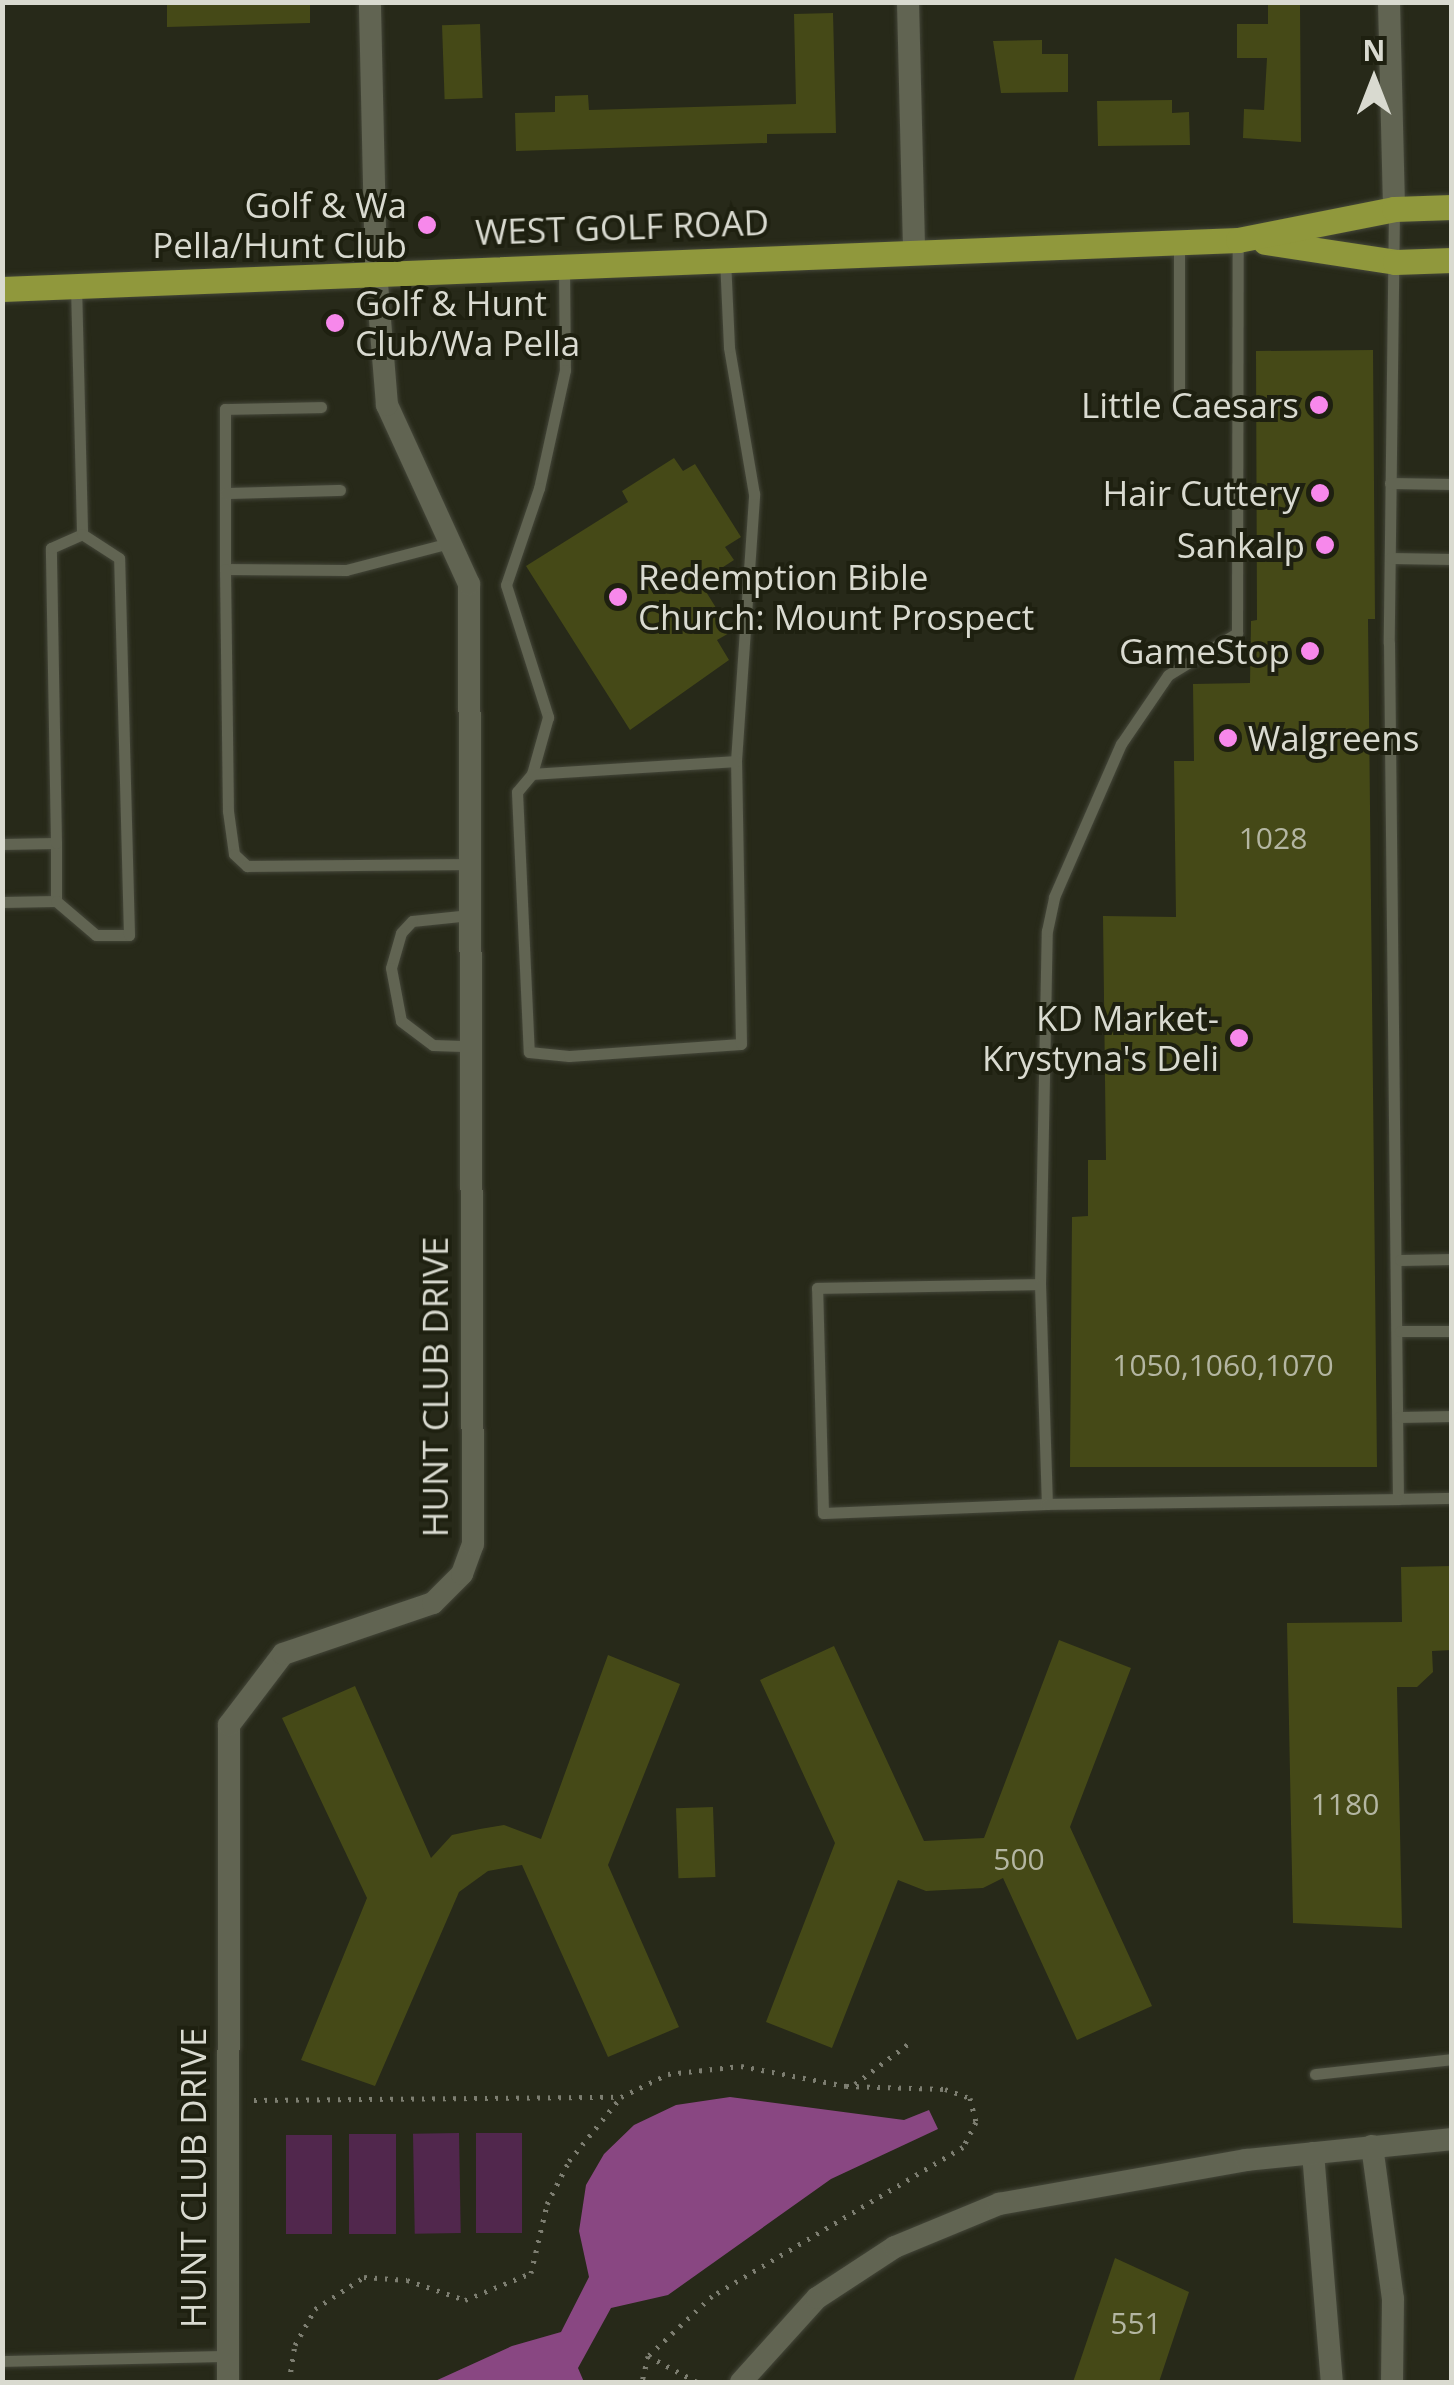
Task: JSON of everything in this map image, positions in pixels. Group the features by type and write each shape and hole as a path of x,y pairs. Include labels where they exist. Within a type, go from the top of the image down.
{"main road":[{"name":"WEST GOLF ROAD","path":"2,289 1242,240 1394,209 1452,207"},
{"name":"WEST GOLF ROAD","path":"1242,240 1395,262 1452,260"}],"street":[{"name":"HUNT CLUB DRIVE","path":"228,2382 230,1725 283,1654 432,1604 462,1574 473,1544 469,584 388,405 376,272 370,2"},
{"path":"908,2 914,252"},
{"path":"1389,2 1394,209"},
{"path":"740,2382 817,2298 895,2247 999,2204 1312,2152 1452,2139"},
{"path":"1372,2146 1393,2299 1392,2382"},
{"path":"1312,2152 1332,2382"}],"lane":[{"path":"1394,209 1390,558 1400,1260 1398,1499"},
{"path":"1048,1504 1040,1284 1047,950 1054,896 1121,744 1168,674 1237,633 1242,240"},
{"path":"1180,242 1180,389"},
{"path":"564,265 565,370 539,488 506,585 548,716 532,774 518,792 529,1052 570,1056 741,1044 736,761 754,494 729,346 725,259"},
{"path":"76,286 82,534"},
{"path":"321,407 225,408 228,812 234,854 248,866 470,864"},
{"path":"1390,482 1452,484"},
{"path":"225,493 340,490"},
{"path":"56,901 50,548 82,534"},
{"path":"2,902 56,901 96,936 130,935 120,558 82,534"},
{"path":"225,569 346,570 450,543"},
{"path":"1390,558 1452,559"},
{"path":"532,774 736,761"},
{"path":"2,844 56,843"},
{"path":"470,914 412,921 400,933 391,968 401,1022 433,1045 470,1046"},
{"path":"1400,1260 1452,1260"},
{"path":"1040,1284 818,1288 822,1513 1048,1504 1452,1498"},
{"path":"1400,1332 1452,1331"},
{"path":"1399,1418 1452,1416"},
{"path":"1315,2074 1452,2059"},
{"path":"2,2361 228,2356"}],"path":[{"path":"852,2086 912,2040"},
{"path":"228,2101 621,2096 668,2074 741,2066 852,2086 945,2089 970,2098 976,2122 963,2148 712,2296 648,2356 642,2382"},
{"path":"289,2382 295,2346 315,2309 364,2276 407,2280 465,2300 530,2273 548,2204 569,2161 621,2096"},
{"path":"648,2356 697,2382"}],"shaded area":[{"path":"730,2097 904,2120 929,2110 938,2129 831,2179 668,2295 611,2308 578,2368 584,2382 433,2382 512,2346 561,2332 589,2277 579,2231 586,2185 604,2154 634,2125 676,2105"},
{"path":"459,2133 461,2233 415,2234 413,2134"},
{"path":"476,2133 522,2133 522,2233 476,2233"},
{"path":"349,2134 396,2134 396,2234 349,2234"},
{"path":"286,2135 332,2135 332,2234 286,2234"}],"building":[{"path":"167,2 310,2 310,23 167,27"},
{"path":"1300,4 1301,142 1243,138 1244,109 1264,110 1267,58 1237,58 1237,24 1268,24 1268,5"},
{"path":"833,13 836,133 767,134 767,143 516,151 515,113 555,112 555,96 588,95 589,110 796,104 794,14"},
{"path":"480,24 483,98 445,99 442,25"},
{"path":"1042,40 1042,54 1068,54 1068,92 1001,93 993,41"},
{"path":"1172,100 1172,113 1189,112 1190,145 1098,146 1097,101"},
{"path":"1373,350 1375,619 1368,619 1377,1467 1070,1467 1072,1217 1088,1216 1088,1160 1106,1160 1103,916 1176,917 1174,761 1194,761 1193,684 1250,683 1251,621 1257,620 1256,351"},
{"name":"Redemption Bible Church: Mount Prospect","path":"674,458 683,471 695,464 741,537 725,547 734,560 700,582 731,632 717,640 729,660 630,730 526,566 628,502 622,491"},
{"path":"1452,1566 1452,1650 1432,1651 1433,1672 1417,1687 1397,1687 1402,1928 1293,1923 1287,1623 1402,1622 1401,1567"},
{"path":"1059,1640 1131,1668 1070,1827 1152,2006 1077,2040 1003,1878 983,1888 926,1891 898,1880 832,2048 766,2022 835,1843 760,1680 834,1646 924,1841 984,1838"},
{"path":"608,1655 680,1684 608,1865 679,2027 608,2057 522,1865 488,1871 459,1892 375,2086 301,2060 367,1898 282,1718 355,1686 431,1858 452,1835 480,1829 504,1825 541,1839"},
{"path":"713,1807 715,1877 678,1878 676,1808"},
{"path":"1115,2258 1189,2292 1159,2382 1073,2382"}],"place":[{"name":"Golf & Wa Pella/Hunt Club","path":"427,225"},
{"name":"Golf & Hunt Club/Wa Pella","path":"335,323"},
{"name":"Little Caesars","path":"1319,405"},
{"name":"Hair Cuttery","path":"1320,493"},
{"name":"Sankalp","path":"1325,545"},
{"name":"Redemption Bible Church: Mount Prospect","path":"618,597"},
{"name":"GameStop","path":"1310,651"},
{"name":"Walgreens","path":"1228,738"},
{"name":"KD Market- Krystyna's Deli","path":"1239,1038"}]}
